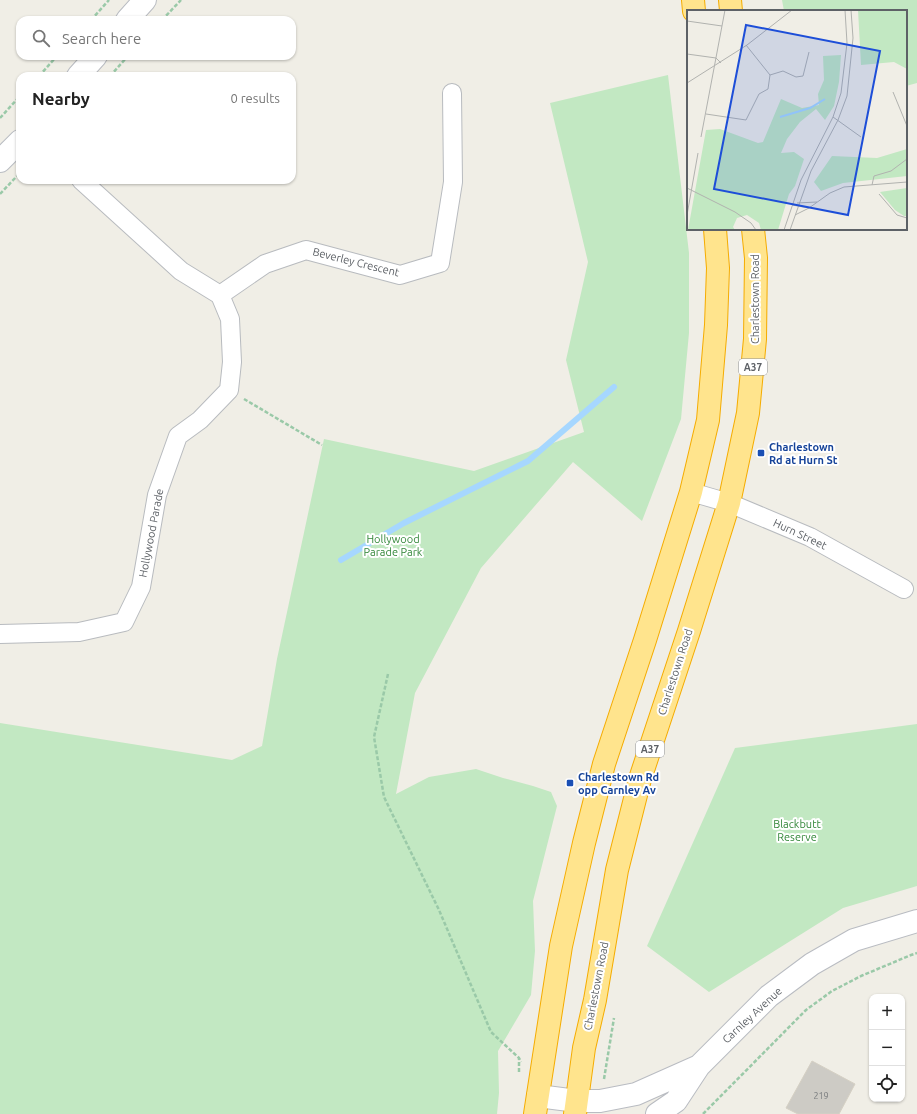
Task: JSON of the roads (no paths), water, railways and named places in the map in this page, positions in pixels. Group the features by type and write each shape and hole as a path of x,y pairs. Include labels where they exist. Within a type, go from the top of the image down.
{"highway":[{"path":"693,0 694,10"},
{"path":"730,0 731,10"},
{"path":"537,1105 561,946 584,843 604,764 645,640 691,492 708,420 716,325 718,268 715,230"},
{"name":"Charlestown Road","path":"576,1107 584,1048 595,1000 617,870 640,780 729,503 748,413 755,339 756,258 753,230"}],"main road":[{"path":"130,16 144,0"},
{"path":"82,72 92,60"},
{"path":"0,161 16,145"},
{"name":"Carnley Avenue","path":"657,1114 676,1101 699,1066 769,996 812,964 854,940 917,921"},
{"name":"Carnley Avenue","path":"537,1105 576,1107 636,1094 699,1066"}],"street":[{"name":"Beverley Crescent","path":"220,295 265,264 306,250 400,275 440,263 453,182 452,93"},
{"path":"85,184 182,270 220,295"},
{"name":"Hollywood Parade","path":"0,634 79,632 124,622 141,587 157,495 178,436 200,420 230,390 232,362 230,319 220,295"},
{"name":"Hurn Street","path":"691,492 729,503 810,537 904,589"}],"waterway":[{"path":"341,560 404,523 528,461 614,387"}],"place":[{"name":"Charlestown Rd at Hurn St","path":"761,453"},
{"name":"Charlestown Rd opp Carnley Av","path":"570,783"}],"park label":[{"name":"Hollywood Parade Park","path":"393,545"},
{"name":"Blackbutt Reserve","path":"797,830"}]}
